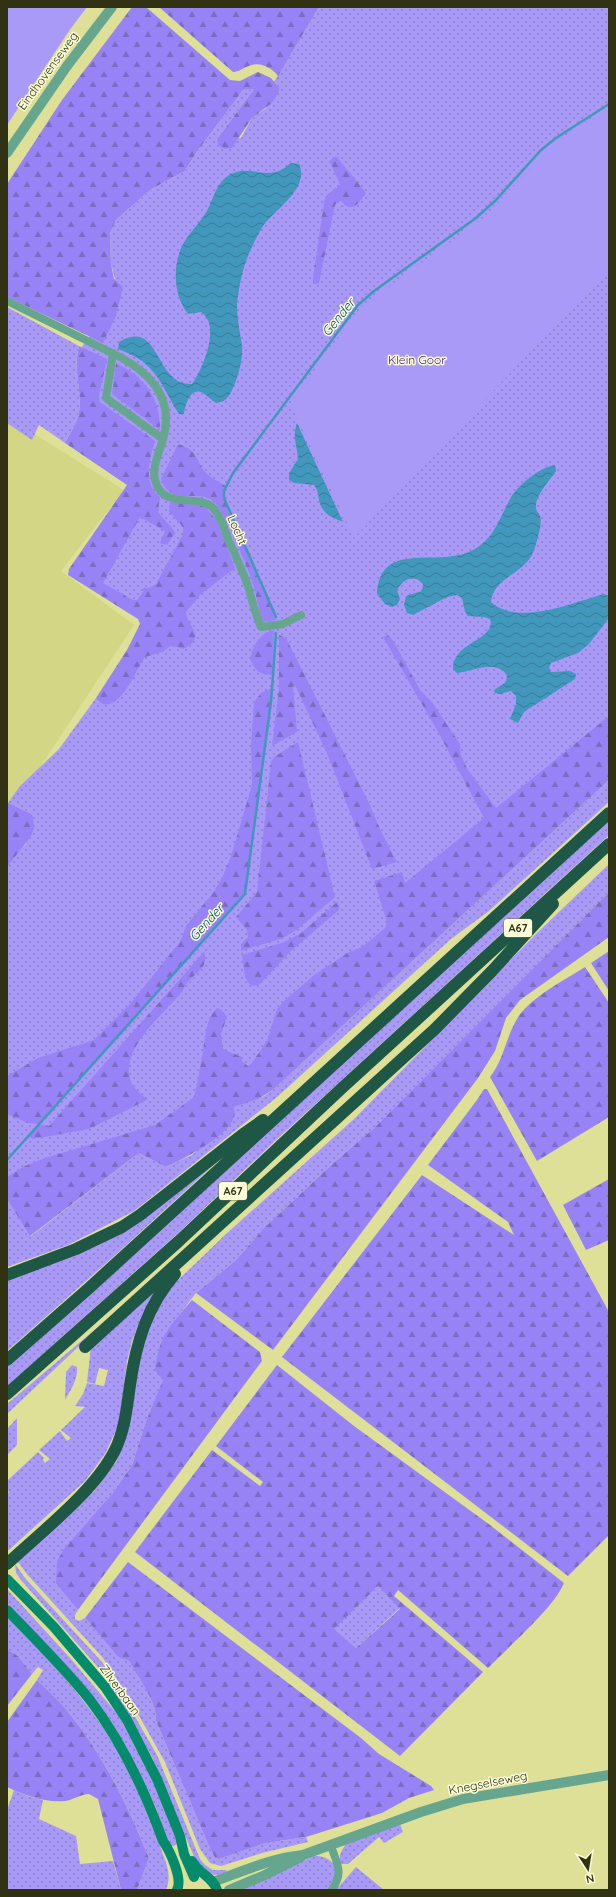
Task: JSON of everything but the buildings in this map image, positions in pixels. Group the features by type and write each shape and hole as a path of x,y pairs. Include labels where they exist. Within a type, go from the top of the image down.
{"highway":[{"name":"A67","path":"7,1360 88,1289 609,813"},
{"name":"A67","path":"7,1394 179,1241 342,1088 609,844"},
{"name":"A67","path":"85,1347 434,1029 543,916 579,872"},
{"name":"A67","path":"7,1275 76,1249 122,1227 140,1215 242,1135 299,1096"},
{"name":"A67","path":"7,1564 86,1490 107,1466 119,1440 135,1355 144,1324 156,1300 170,1280 210,1233"}],"main road":[{"name":"Zilverbaan","path":"7,1579 54,1628 117,1704 157,1779 180,1836 181,1845 198,1875"},
{"path":"7,1610 89,1700 110,1728 140,1785 163,1841 168,1849 175,1886 186,1877 198,1875 212,1886"}],"street":[{"name":"Eindhovenseweg","path":"7,152 67,66 112,7"},
{"name":"Locht","path":"7,300 138,367 160,392 166,412 166,427 154,465 155,481 163,494 173,499 205,502 213,508 221,520 242,572 261,627 283,624 301,615"},
{"path":"112,353 106,398 163,439"},
{"name":"Knegselseweg","path":"212,1886 266,1863 303,1855 331,1846 421,1812 463,1799 609,1775"},
{"path":"331,1846 340,1873 339,1878 332,1890"},
{"name":"Knegselseweg","path":"229,1890 294,1862 303,1855"}],"shaded area":[{"path":"7,417 124,490 61,571 134,625 7,817"}],"green space":[{"path":"7,7 87,7 69,31 7,125"},
{"path":"132,7 146,7 230,80 240,81 258,72 271,78 280,89 273,102 252,118 232,148 225,149 218,145 217,139 254,89 243,90 196,153 185,171 150,190 116,220 110,233 111,264 114,279 123,287 116,316 103,343 7,297 7,184 62,100"},
{"path":"159,7 319,7 278,76 265,66 257,64 233,72"},
{"path":"319,7 609,7 609,778 374,994 158,1130 7,1180 7,868 11,859 26,844 32,814 8,803 20,786 59,749 96,698 97,699 128,652 141,624 139,619 69,574 129,485 81,418 79,359 83,345 92,334 115,279 111,264 110,233 116,220 150,190 185,171 196,153 243,90 254,89 217,139 241,138 252,118 266,108 280,89 274,82"},
{"name":"Klein Goor","path":"609,107 609,269 354,538 290,403 362,306 482,219 557,141"},
{"path":"333,157 337,157 366,193 355,206 349,207 341,201 338,201 335,205 319,283 316,284 313,283 313,278 324,202 327,195 340,185 330,162"},
{"path":"7,307 79,346 77,356 77,374 80,400 78,417 65,443 39,425 32,440 7,423"},
{"path":"79,346 107,359 99,396 100,402 155,441 151,455 149,478 154,491 160,497 158,512 175,533 167,545 160,543 165,531 140,517 103,583 133,600 137,600 143,592 143,588 149,588 156,584 183,534 183,527 169,511 170,502 205,506 217,521 235,568 200,595 186,612 194,632 194,641 183,649 174,646 169,647 163,652 145,657 123,694 110,704 103,704 96,698 127,650 140,624 138,619 68,575 69,569 127,485 65,443 78,417 80,400 77,374 77,356"},
{"path":"116,363 135,375 149,389 157,408 160,430 112,394"},
{"path":"178,444 192,451 205,472 213,479 226,486 224,491 227,508 275,614 276,620 263,622 250,576 235,540 218,506 213,501 206,498 199,496 177,495 171,493 165,488 161,479"},
{"path":"274,630 272,675 268,675 258,671 250,659 255,645 261,637 269,631"},
{"path":"279,635 286,638 397,862 372,869 329,758 295,685 293,686 297,732 272,746 279,688"},
{"path":"388,635 394,642 420,690 432,702 460,744 461,756 468,770 496,808 609,716 609,780 274,1089 258,1099 234,1107 234,1116 230,1125 214,1140 166,1167 139,1153 30,1236 7,1199 7,1177 25,1166 45,1158 155,1125 194,1097 208,1022 213,1012 217,1008 222,1010 227,1017 221,1034 223,1049 242,1057 242,1061 249,1067 267,1041 277,1009 284,1001 314,975 349,952 362,947 385,928 387,922 374,881 402,872 405,883 484,818 438,732 383,637"},
{"path":"272,688 261,784 245,894 39,1124 28,1123 7,1114 7,1076 38,1058 94,1040 130,1004 180,942 186,926 213,893 223,876 231,856 252,785 251,744 254,702 261,693"},
{"path":"298,742 335,897 298,929 283,938 241,951 241,944 248,937 247,930 236,917 257,892 271,762 274,757"},
{"path":"609,780 609,802 489,911 451,939 276,1098 134,1211 68,1245 7,1267 7,1199 31,1236 139,1153 166,1167 192,1155 234,1117 234,1107 264,1096 274,1089"},
{"path":"8,803 32,814 34,827 31,836 7,868"},
{"path":"609,818 609,835 275,1141 176,1235 7,1386 7,1366 93,1292"},
{"path":"609,864 609,892 374,1128 330,1166 263,1229 236,1260 196,1293 175,1320 164,1380 146,1421 132,1465 112,1494 56,1584 78,1610 75,1615 75,1619 79,1621 85,1618 118,1657 129,1661 142,1682 151,1698 156,1713 156,1721 215,1858 219,1859 266,1843 306,1837 308,1842 262,1853 221,1866 210,1863 200,1849 165,1762 129,1698 103,1658 26,1573 16,1559 41,1540 94,1491 116,1462 127,1435 138,1356 157,1307 171,1287 225,1235 354,1119 536,934"},
{"path":"609,892 609,937 520,1000 506,1018 495,1051 478,1078 273,1350 196,1293 236,1260 263,1229 330,1166 374,1128"},
{"path":"338,901 339,910 291,951 259,985 251,986 245,977 242,955 285,942 301,933"},
{"path":"609,951 609,991 591,963"},
{"path":"204,952 205,962 201,969 146,1031 132,1055 129,1067 131,1082 147,1100 89,1129 33,1139 28,1136 39,1124 49,1126"},
{"path":"585,967 609,1003 609,1117 537,1161 490,1077 499,1063 513,1026 523,1011 548,990"},
{"path":"484,1089 487,1089 609,1312 609,1535 568,1576 282,1357 422,1175 514,1235 508,1222 428,1165"},
{"path":"219,1160 7,1351 7,1278 77,1251"},
{"path":"609,1179 609,1240 586,1250 563,1205"},
{"path":"162,1282 138,1325 132,1341 127,1361 119,1424 105,1454 85,1481 9,1550 7,1549 7,1495 9,1492 7,1490 7,1481 38,1452 44,1458 43,1460 45,1463 50,1459 39,1450 60,1431 67,1441 71,1438 61,1430 85,1407 75,1406 83,1394 87,1383 104,1386 108,1370 99,1368 95,1384 87,1382 91,1347"},
{"path":"192,1300 260,1352 262,1361 78,1610 56,1584 57,1561 64,1549 112,1494 132,1465 146,1421 163,1380 155,1370 159,1348 172,1324"},
{"path":"111,1316 7,1414 7,1404"},
{"path":"72,1365 77,1367 77,1372 74,1384 65,1400 66,1372"},
{"path":"277,1365 354,1426 490,1525 564,1583 541,1616 488,1668 398,1590 394,1596 483,1672 400,1756 135,1552 212,1450 260,1486 263,1482 216,1446","holes":["378,1586 400,1609 356,1648 334,1629"]},
{"path":"17,1418 17,1445 7,1455 8,1428"},
{"path":"128,1562 361,1738 379,1754 431,1786 434,1790 409,1798 382,1813 306,1837 266,1843 219,1859 215,1858 156,1721 154,1706 147,1690 129,1661 118,1657 85,1618"},
{"path":"15,1564 25,1578 102,1662 110,1673 157,1755 200,1859 205,1865 213,1870 226,1870 228,1873 214,1875 208,1872 195,1859 152,1757 104,1674 20,1579 16,1573"},
{"path":"378,1586 400,1608 356,1648 333,1629"},
{"path":"7,1589 71,1659 119,1716 152,1777 178,1844 170,1847 156,1808 141,1776 74,1676 7,1603"},
{"path":"7,1615 52,1664 95,1716 124,1761 147,1810 167,1866 169,1878 166,1890 137,1890 149,1858 133,1820 115,1783 94,1747 62,1704 37,1680 43,1670 38,1667 32,1674 18,1656 7,1649"},
{"path":"7,1649 18,1656 32,1674 7,1706"},
{"path":"37,1680 62,1704 82,1730 105,1765 124,1801 149,1858 137,1890 121,1890 98,1799 89,1794 65,1801 42,1800 7,1787 7,1722"},
{"path":"14,1790 43,1800 39,1819 76,1836 80,1864 113,1861 121,1890 7,1889 7,1810"},
{"path":"400,1824 403,1832 384,1843 379,1837 348,1864 341,1864 340,1854 346,1844"},
{"path":"314,1856 326,1858 335,1866 335,1877 328,1890 239,1890"},
{"path":"356,1867 384,1890 336,1890"}],"water":[{"path":"291,163 299,164 301,173 300,182 290,198 268,219 263,226 250,252 243,272 237,303 242,358 232,390 225,400 216,403 203,393 195,392 189,398 184,414 179,414 156,375 149,367 131,354 118,349 119,342 133,337 143,338 151,345 170,375 180,382 192,384 201,369 205,358 210,337 210,327 207,318 201,312 188,314 179,297 176,267 181,247 206,213 219,185 226,177 243,171 264,173 276,172 282,170"},
{"path":"297,423 343,522 331,517 322,509 317,490 314,485 294,483 289,480 289,473 298,459 295,437"},
{"path":"555,465 556,471 541,492 537,501 536,508 541,519 540,530 532,555 527,562 497,587 491,602 502,609 531,613 562,607 604,594 609,596 609,618 589,644 578,653 551,663 549,668 551,672 570,671 576,674 575,679 524,712 518,723 510,719 516,704 516,696 511,691 500,694 495,693 494,690 506,682 507,675 502,670 484,667 457,673 453,669 455,660 459,653 487,632 490,626 490,619 468,616 465,612 462,598 457,595 447,597 413,615 407,613 404,605 406,596 422,591 423,584 416,579 409,579 399,586 397,590 400,599 397,605 392,607 385,604 377,594 380,577 388,566 399,561 412,558 457,555 471,551 479,546 491,535 510,499 518,488 536,473 549,466"}],"waterway":[{"name":"Gender","path":"276,617 224,498 224,491 233,473 358,305 374,291 476,218 496,200 541,150 556,138 609,104"},
{"name":"Gender","path":"7,1160 245,894 271,702 276,633"}]}
